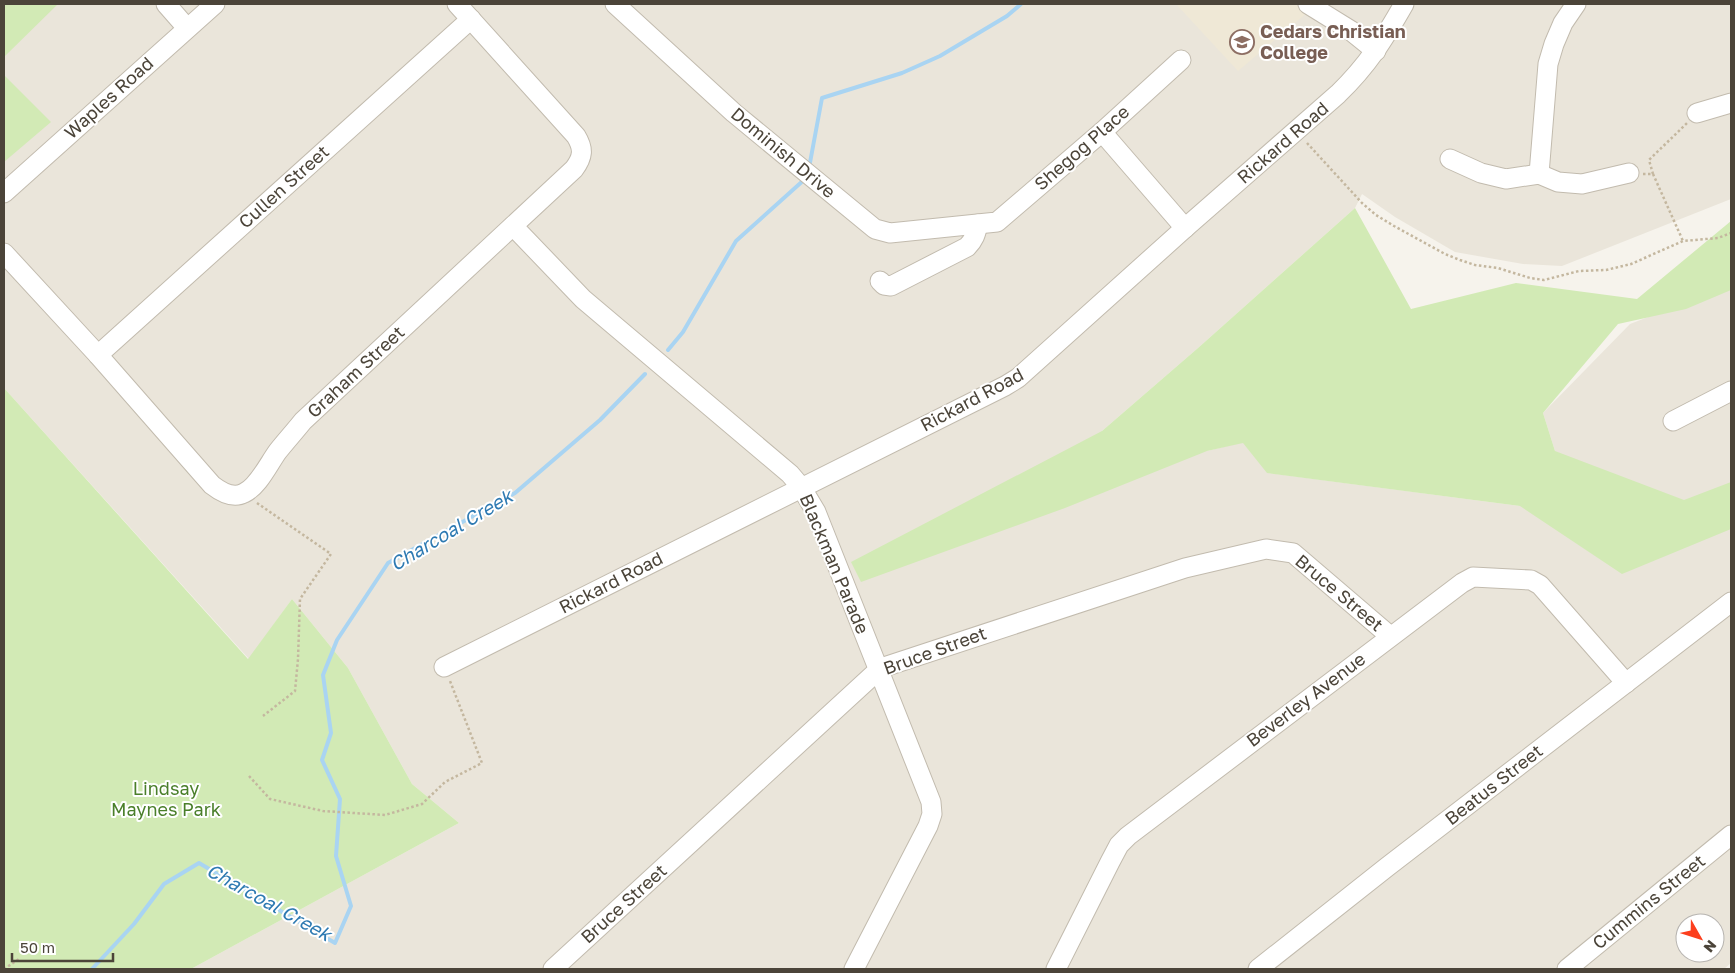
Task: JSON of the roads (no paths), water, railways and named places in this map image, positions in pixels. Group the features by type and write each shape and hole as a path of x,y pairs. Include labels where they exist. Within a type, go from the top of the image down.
{"street":[{"path":"166,4 187,28"},
{"name":"Waples Road","path":"4,193 215,4"},
{"name":"Graham Street","path":"98,355 212,485 220,491 229,494 244,494 256,483 303,421 574,169 580,161 581,143 570,128 457,4"},
{"name":"Dominish Drive","path":"616,4 734,113 875,229 882,232 900,232 978,224"},
{"path":"1308,4 1350,30 1376,51"},
{"name":"Rickard Road","path":"444,667 1018,378 1338,94 1356,76 1376,51 1404,4"},
{"path":"1539,174 1548,64 1563,23 1576,4"},
{"name":"Cullen Street","path":"98,355 471,19"},
{"name":"Shegog Place","path":"978,224 997,222 1102,132 1181,60"},
{"path":"1696,113 1731,103"},
{"path":"1102,132 1185,228"},
{"path":"1450,159 1493,177 1506,179 1539,174 1558,182 1582,184 1629,173"},
{"path":"880,281 884,285 891,286 967,247 973,242 978,224"},
{"name":"Blackman Parade","path":"513,226 583,299 777,462 801,487 819,519 931,802 932,814 928,826 860,967"},
{"path":"4,253 98,355"},
{"path":"1673,421 1731,391"},
{"name":"Bruce Street","path":"553,969 878,671 886,666 1185,568 1266,549 1293,553 1390,636"},
{"name":"Beverley Avenue","path":"1056,969 1119,845 1128,836 1462,582 1473,577 1531,580 1540,585 1626,683"},
{"name":"Beatus Street","path":"1258,969 1387,867 1731,602"},
{"name":"Cummins Street","path":"1567,969 1731,835"}],"waterway":[{"name":"Charcoal Creek","path":"809,168 822,98 902,73 940,56 1007,16 1021,4"},
{"name":"Charcoal Creek","path":"668,350 683,332 736,241 805,179"},
{"name":"Charcoal Creek","path":"92,969 134,924 164,884 199,863 335,943 351,906 336,856 340,799 322,760 331,733 323,675 337,640 388,563 515,493 600,420 645,374"}],"place":[{"name":"Cedars Christian College","path":"1242,42"}],"park label":[{"name":"Lindsay Maynes Park","path":"166,800"}]}
